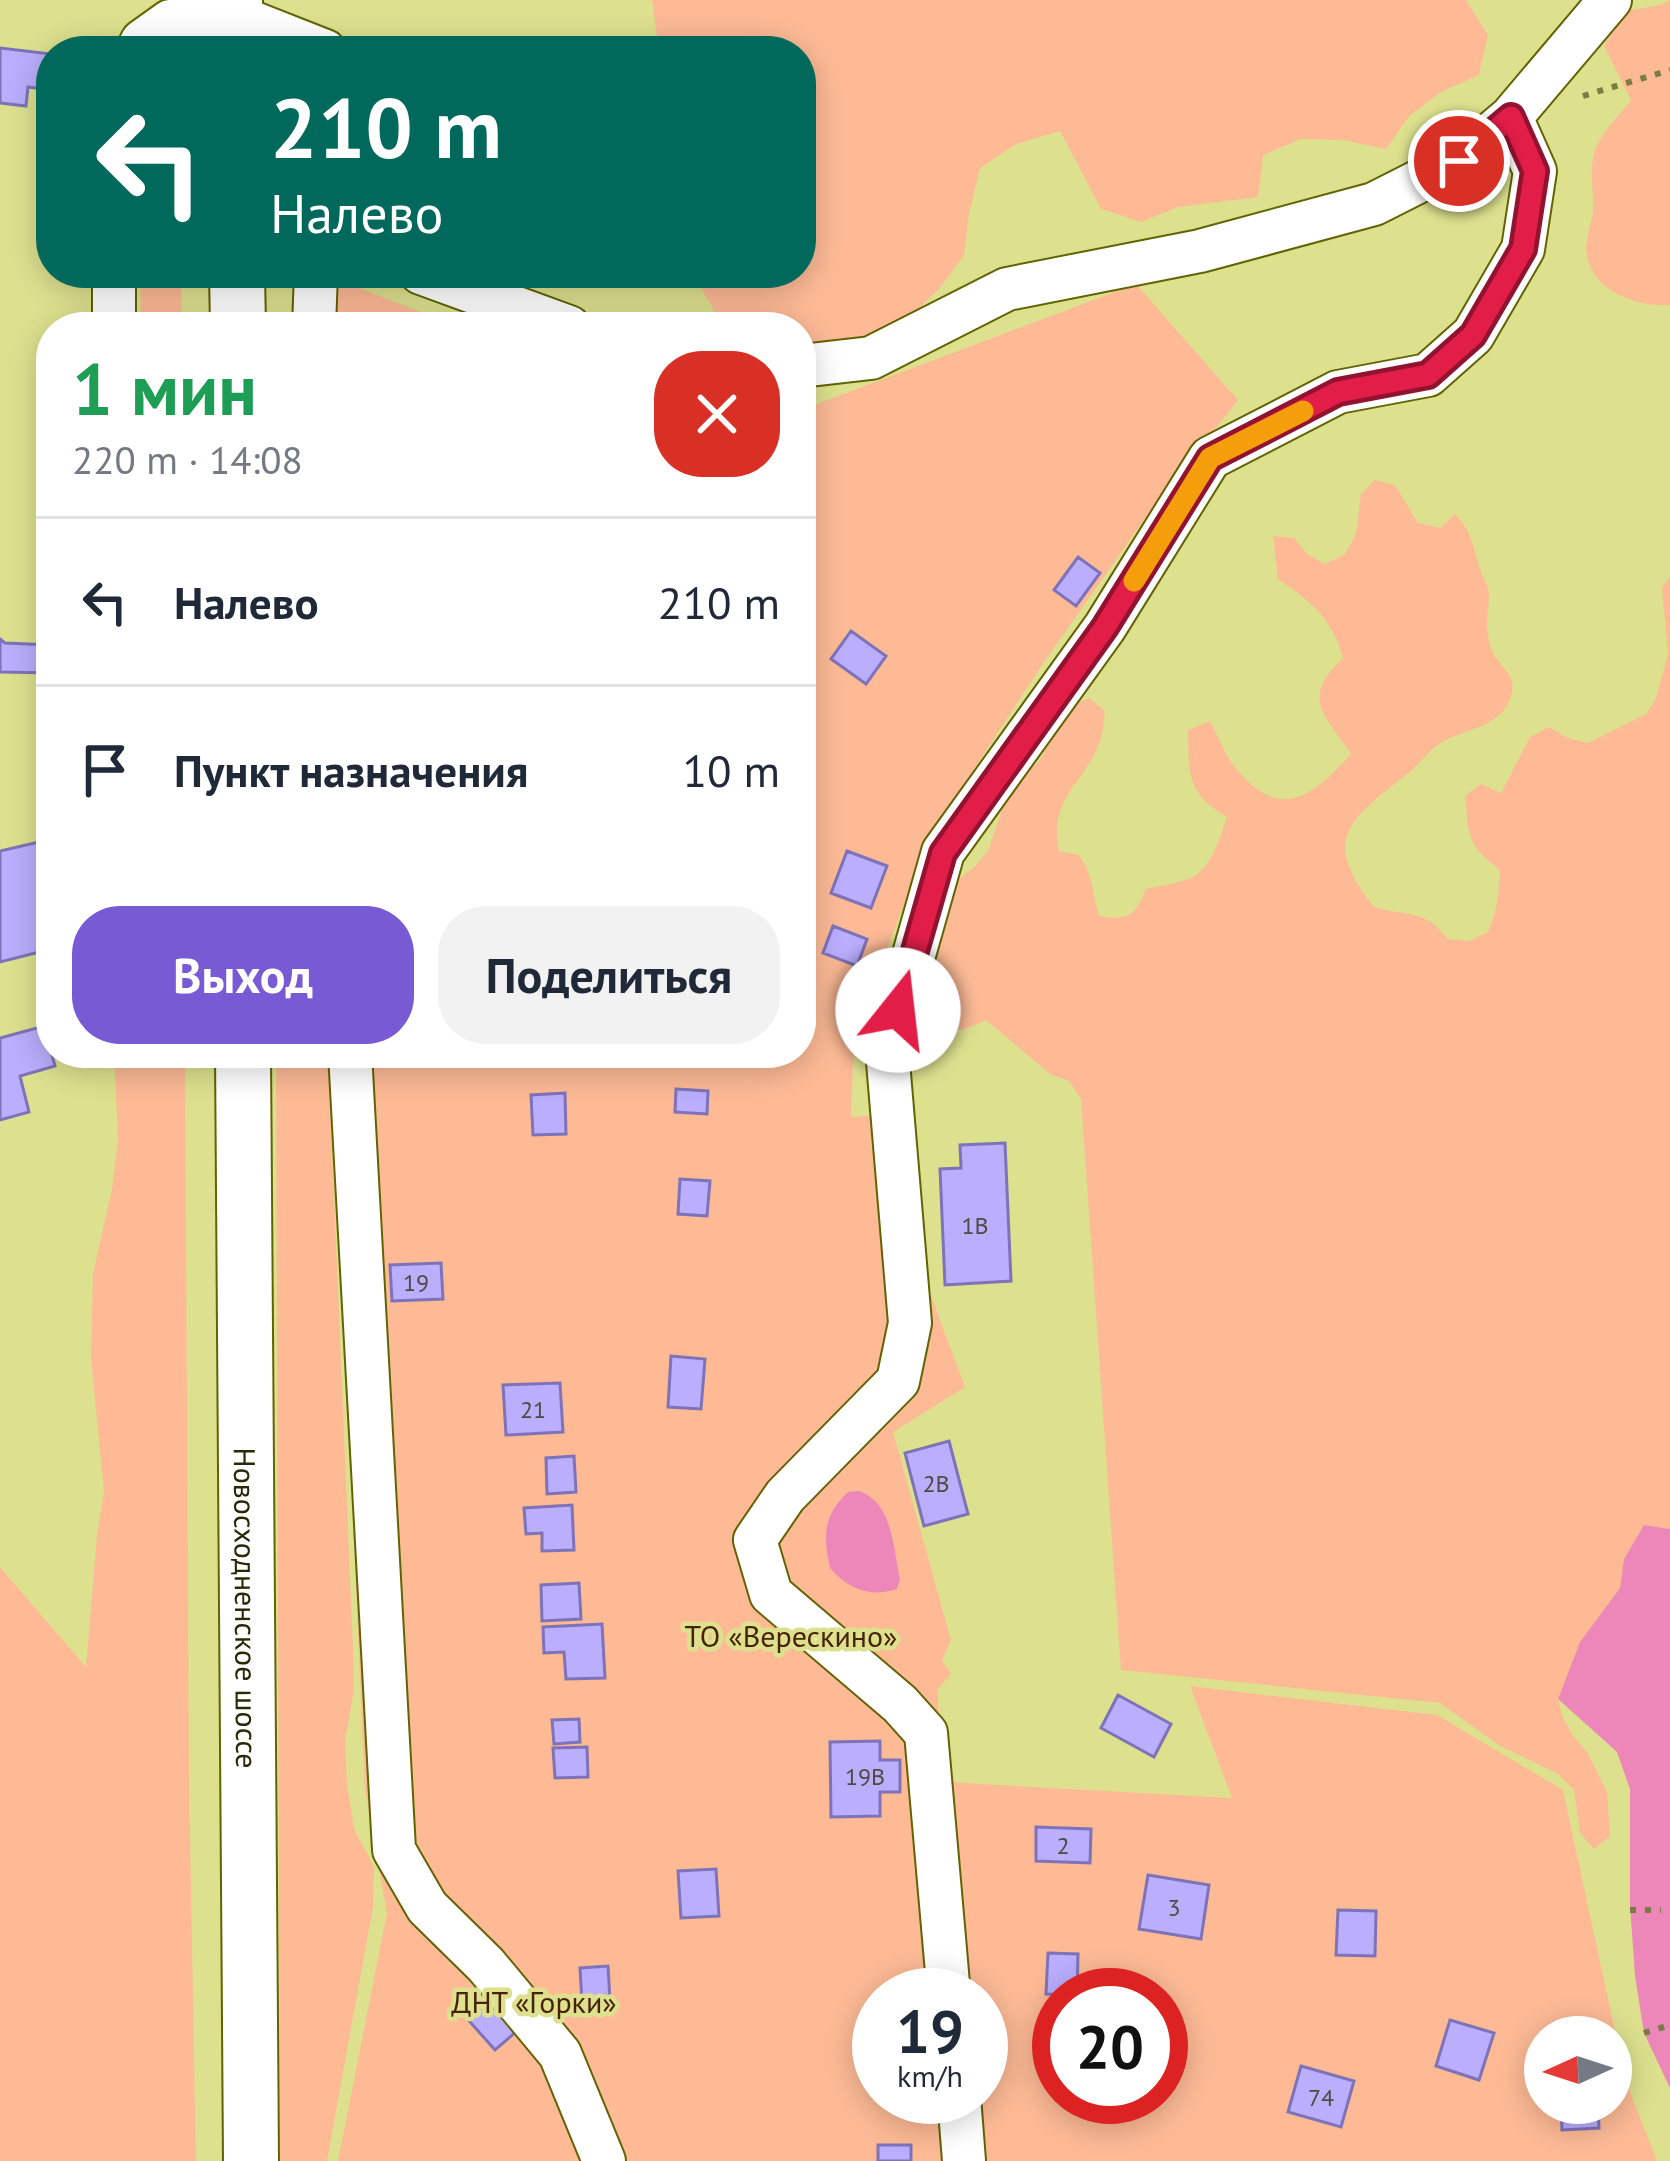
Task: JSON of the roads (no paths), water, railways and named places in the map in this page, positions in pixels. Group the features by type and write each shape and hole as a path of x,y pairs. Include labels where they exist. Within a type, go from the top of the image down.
{"main road":[{"name":"Новосходненское шоссе","path":"243,1068 251,2161"}],"lane":[{"path":"816,364 871,358 1007,289 1200,251 1375,204 1459,161 1511,117 1610,0"},
{"path":"149,36 170,21 236,22 279,36"},
{"path":"948,1968 926,1733 900,1704 771,1594 755,1540 785,1496 898,1381 910,1323 887,1050 943,853 1105,627 1210,458 1338,392 1428,375 1473,335 1523,249 1535,171 1511,117"},
{"path":"463,288 528,312"},
{"path":"351,1068 394,1850 427,1907 485,1965 560,2054 604,2161"},
{"path":"961,2124 964,2161"}],"park label":[{"name":"ТО «Верескино»","path":"791,1635"},
{"name":"ДНТ «Горки»","path":"534,2001"}]}
